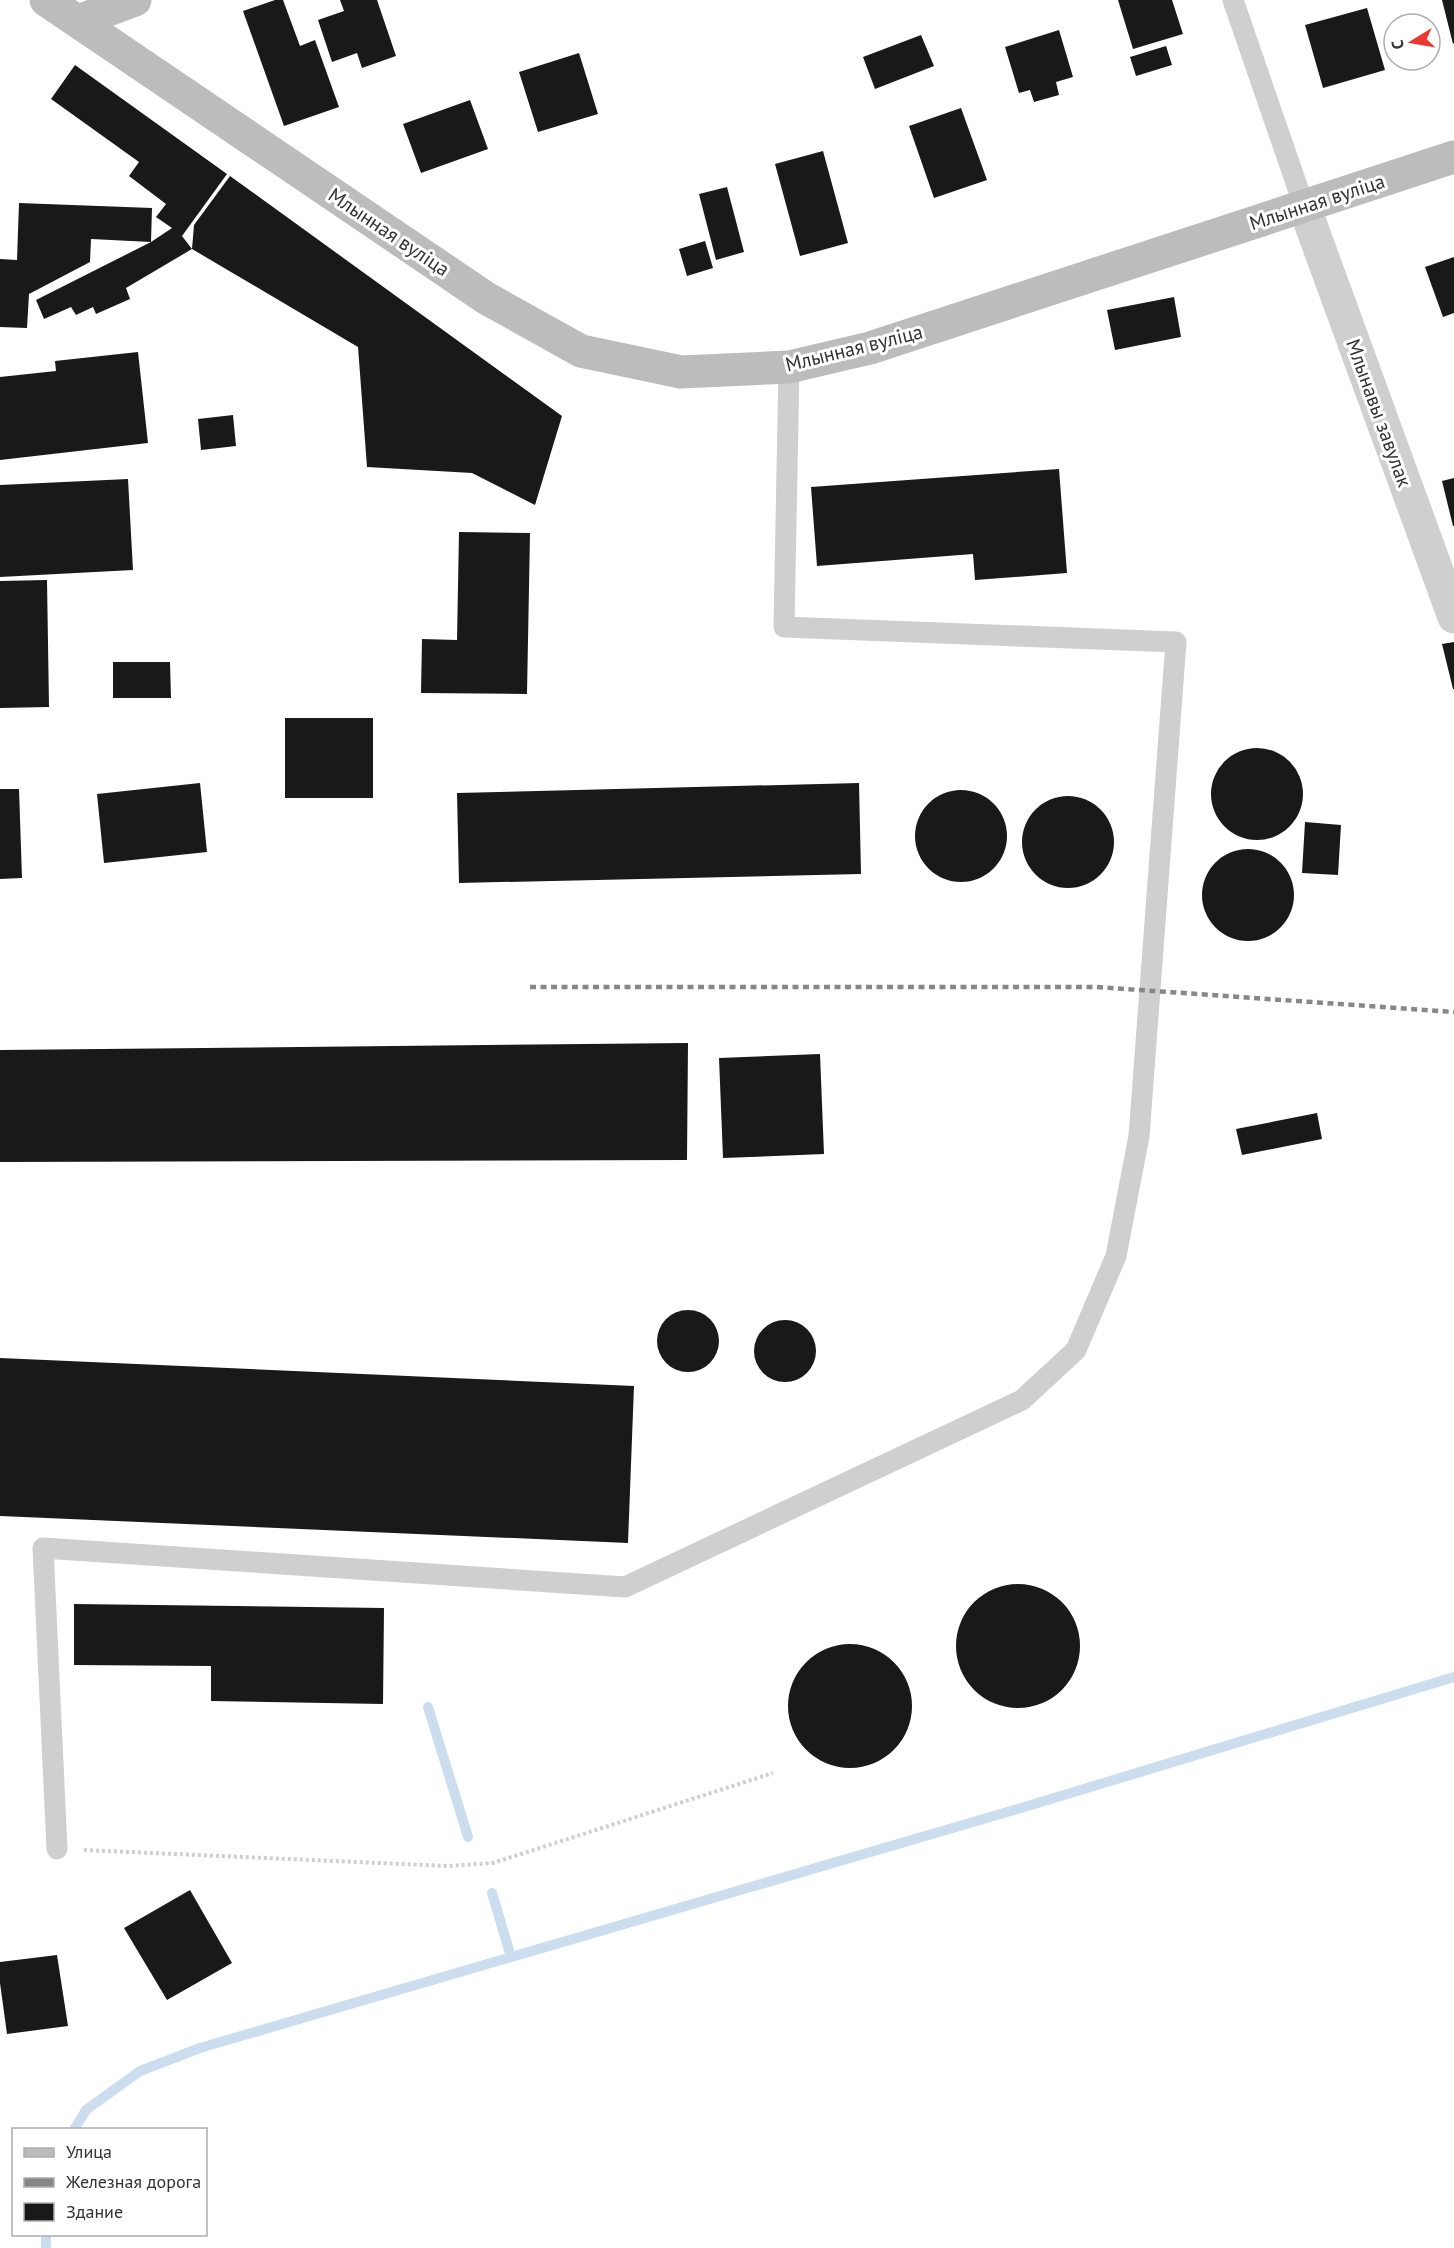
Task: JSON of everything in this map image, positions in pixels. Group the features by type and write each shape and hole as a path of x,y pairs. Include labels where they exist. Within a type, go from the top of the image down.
{"street":[{"name":"Млынная вуліца","path":"46,0 486,298 581,351 681,372 789,367 870,348 1454,157"},
{"path":"78,21 135,0"},
{"name":"Млынавы завулак","path":"1304,206 1454,617"}],"lane":[{"path":"1233,0 1304,206"},
{"path":"57,1849 44,1548 625,1587 1022,1400 1076,1350 1116,1257 1139,1136 1176,642 784,627 789,367"}],"path":[{"path":"57,1849 448,1866 493,1863 773,1773"}],"building":[{"path":"275,0 283,0 300,46 315,40 339,107 284,126 243,11"},
{"path":"340,0 377,0 396,56 362,68 357,53 332,62 318,20 344,11"},
{"path":"1118,0 1172,0 1183,34 1133,49"},
{"path":"1442,0 1454,0 1453,44"},
{"path":"1367,8 1382,60 1382,71 1323,88 1305,25"},
{"path":"1059,30 1073,77 1056,82 1059,95 1034,102 1030,90 1019,93 1005,47"},
{"path":"921,35 934,66 875,89 863,57"},
{"path":"1166,46 1172,65 1136,76 1130,57"},
{"path":"579,53 598,114 538,132 519,72"},
{"path":"75,65 227,174 182,236 192,249 126,288 130,299 96,314 93,307 76,315 71,307 44,319 36,300 151,242 172,228 156,217 166,204 129,176 139,162 51,99"},
{"path":"470,100 488,149 421,173 403,124"},
{"path":"961,108 987,180 934,198 909,126"},
{"path":"823,151 848,243 800,256 775,164"},
{"path":"230,176 562,416 535,505 472,473 367,467 358,347 192,249 194,225"},
{"path":"727,187 744,252 716,260 699,194"},
{"path":"19,203 152,208 151,242 91,239 90,262 29,294 27,328 0,327 0,259 17,260"},
{"path":"705,241 713,268 687,276 679,249"},
{"path":"1454,257 1454,313 1443,317 1425,267"},
{"path":"1174,297 1181,337 1115,350 1107,310"},
{"path":"138,352 148,443 0,460 0,377 56,371 55,361"},
{"path":"233,415 236,446 201,450 198,419"},
{"path":"1059,469 1067,573 975,580 973,554 817,566 811,487"},
{"path":"1454,478 1454,526 1453,526 1442,481"},
{"path":"128,479 133,570 0,577 0,485"},
{"path":"459,532 530,533 527,694 421,693 422,639 457,640"},
{"path":"47,580 49,707 0,708 0,581"},
{"path":"1454,642 1454,689 1453,689 1442,644"},
{"path":"113,662 170,662 171,698 113,698"},
{"path":"285,718 373,718 373,798 285,798"},
{"path":"1257,748 1274,752 1289,762 1299,777 1303,794 1299,811 1289,826 1274,836 1257,840 1240,836 1225,826 1215,811 1211,794 1215,777 1225,762 1240,752"},
{"path":"200,783 207,852 104,863 97,794"},
{"path":"859,783 861,874 459,883 457,793"},
{"path":"0,789 19,789 22,878 0,879"},
{"path":"961,790 978,794 993,804 1003,819 1007,836 1003,853 993,868 978,878 961,882 944,878 929,868 919,853 915,836 919,819 929,804 944,794"},
{"path":"1068,796 1086,800 1100,810 1110,824 1114,842 1110,860 1100,874 1086,884 1068,888 1050,884 1036,874 1026,860 1022,842 1026,824 1036,810 1050,800"},
{"path":"1305,822 1341,825 1338,875 1302,873"},
{"path":"1248,849 1266,853 1280,863 1290,877 1294,895 1290,913 1280,927 1266,937 1248,941 1230,937 1216,927 1206,913 1202,895 1206,877 1216,863 1230,853"},
{"path":"688,1043 687,1160 0,1162 0,1050"},
{"path":"820,1054 824,1154 723,1158 719,1058"},
{"path":"1317,1113 1322,1139 1242,1155 1236,1129"},
{"path":"682,1310 694,1310 710,1319 717,1329 719,1341 717,1353 710,1363 694,1372 682,1372 671,1367 662,1358 657,1347 657,1335 662,1324 671,1315"},
{"path":"779,1320 791,1320 807,1329 814,1339 816,1351 814,1363 807,1373 791,1382 779,1382 768,1377 759,1368 754,1357 754,1345 759,1334 768,1325"},
{"path":"0,1358 634,1386 628,1543 0,1516"},
{"path":"1018,1584 1042,1589 1062,1602 1075,1622 1080,1646 1075,1670 1062,1690 1042,1703 1018,1708 994,1703 974,1690 961,1670 956,1646 961,1622 974,1602 994,1589"},
{"path":"74,1604 384,1608 383,1704 211,1701 211,1666 74,1665"},
{"path":"850,1644 874,1649 894,1662 907,1682 912,1706 907,1730 894,1750 874,1763 850,1768 826,1763 806,1750 793,1730 788,1706 793,1682 806,1662 826,1649"},
{"path":"190,1890 232,1963 167,2000 124,1928"},
{"path":"57,1955 68,2026 7,2034 0,1983 0,1962"}],"waterway":[{"path":"75,2128 86,2110 140,2071 200,2048 1021,1808 1454,1677"},
{"path":"428,1707 468,1837"},
{"path":"492,1893 511,1957"},
{"path":"46,2236 46,2248"}],"railway":[{"path":"530,987 1097,987 1454,1012"}]}
